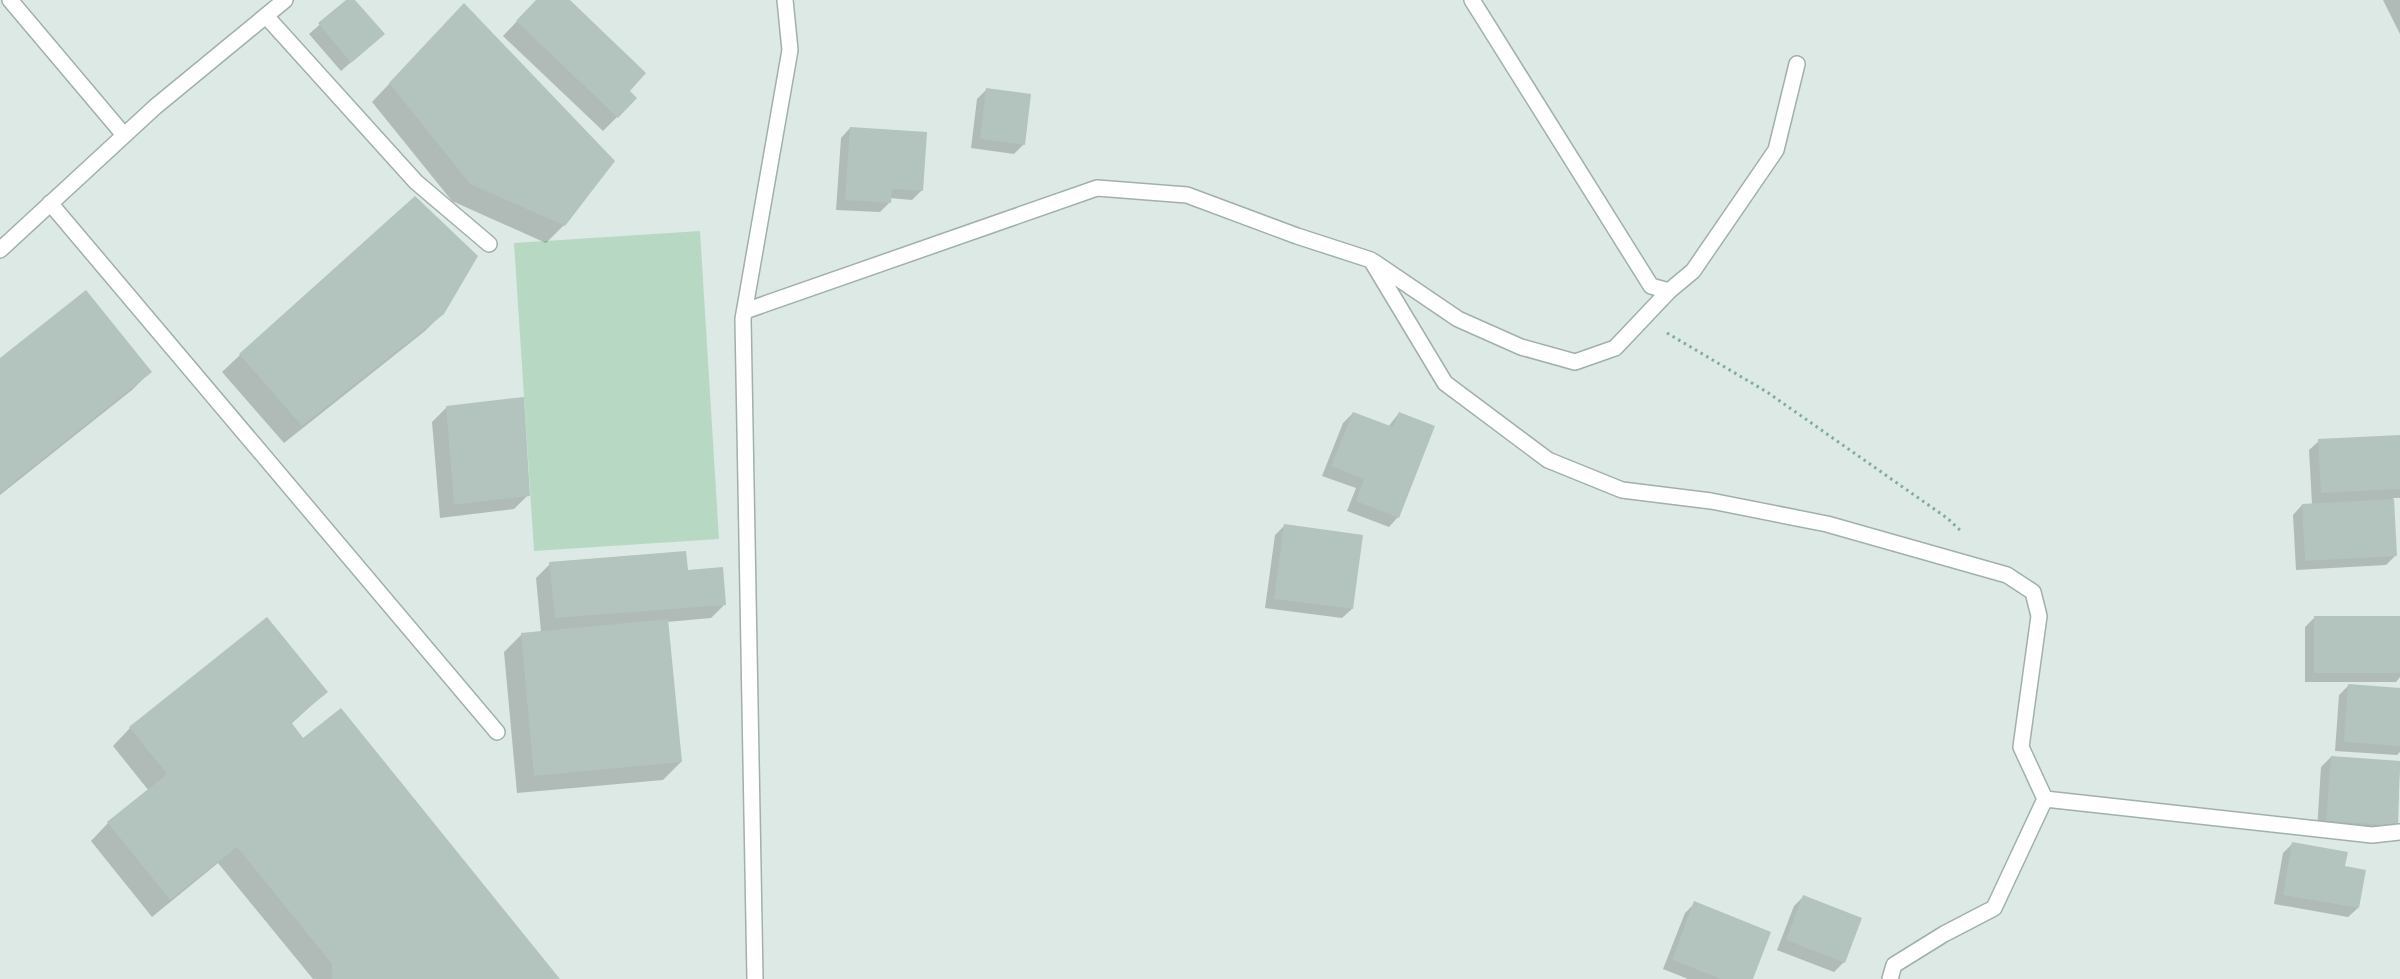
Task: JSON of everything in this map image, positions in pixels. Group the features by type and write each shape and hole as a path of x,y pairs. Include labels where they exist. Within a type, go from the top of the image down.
{"street":[{"path":"10,0 124,135"},
{"path":"0,250 155,107 286,0"},
{"path":"756,979 745,311 790,50 785,0"},
{"path":"1472,0 1651,286 1669,291"},
{"path":"266,16 416,182 489,244"},
{"path":"745,311 1097,188 1187,195 1297,236 1371,260 1458,319 1521,347 1575,362 1615,348 1669,291 1693,271 1776,150 1798,64"},
{"path":"50,203 497,732"},
{"path":"1371,260 1445,383 1548,460 1622,490 1711,502 1827,524 2007,575 2033,592 2039,616 2021,747 2045,799 1994,908 1944,934 1894,965 1890,979"},
{"path":"2045,799 2372,834 2400,832"}],"path":[{"path":"1643,319 1767,392 1947,518 1967,537"}],"green space":[{"path":"700,231 719,539 534,551 514,243"}],"building":[{"path":"346,0 355,0 385,34 351,63 318,23"},
{"path":"536,0 570,0 646,73 630,91 637,98 618,118 516,21"},
{"path":"464,3 615,161 565,226 470,184 389,83"},
{"path":"986,88 1031,94 1025,145 980,139"},
{"path":"850,127 927,132 923,191 892,189 891,203 845,200"},
{"path":"415,196 478,256 444,314 302,426 239,354"},
{"path":"86,290 152,372 0,493 0,358"},
{"path":"524,397 530,496 454,505 446,406"},
{"path":"1353,412 1393,427 1399,412 1435,426 1399,518 1356,501 1364,479 1331,466"},
{"path":"2400,435 2400,489 2321,493 2318,439"},
{"path":"2394,499 2397,556 2305,561 2302,504"},
{"path":"1284,524 1363,535 1353,609 1274,599"},
{"path":"686,551 688,570 723,567 726,605 555,618 549,562"},
{"path":"2314,616 2400,616 2400,673 2314,673"},
{"path":"267,617 328,692 291,722 303,738 341,708 560,979 332,979 332,964 237,847 170,900 107,822 167,774 129,727"},
{"path":"668,619 682,762 534,776 521,633"},
{"path":"2348,684 2400,688 2400,746 2344,742"},
{"path":"2331,756 2400,761 2398,826 2326,821"},
{"path":"2292,842 2348,852 2345,866 2366,870 2359,908 2283,895"},
{"path":"1803,895 1862,918 1845,963 1786,940"},
{"path":"1694,901 1771,932 1753,979 1721,979 1672,960"}]}
